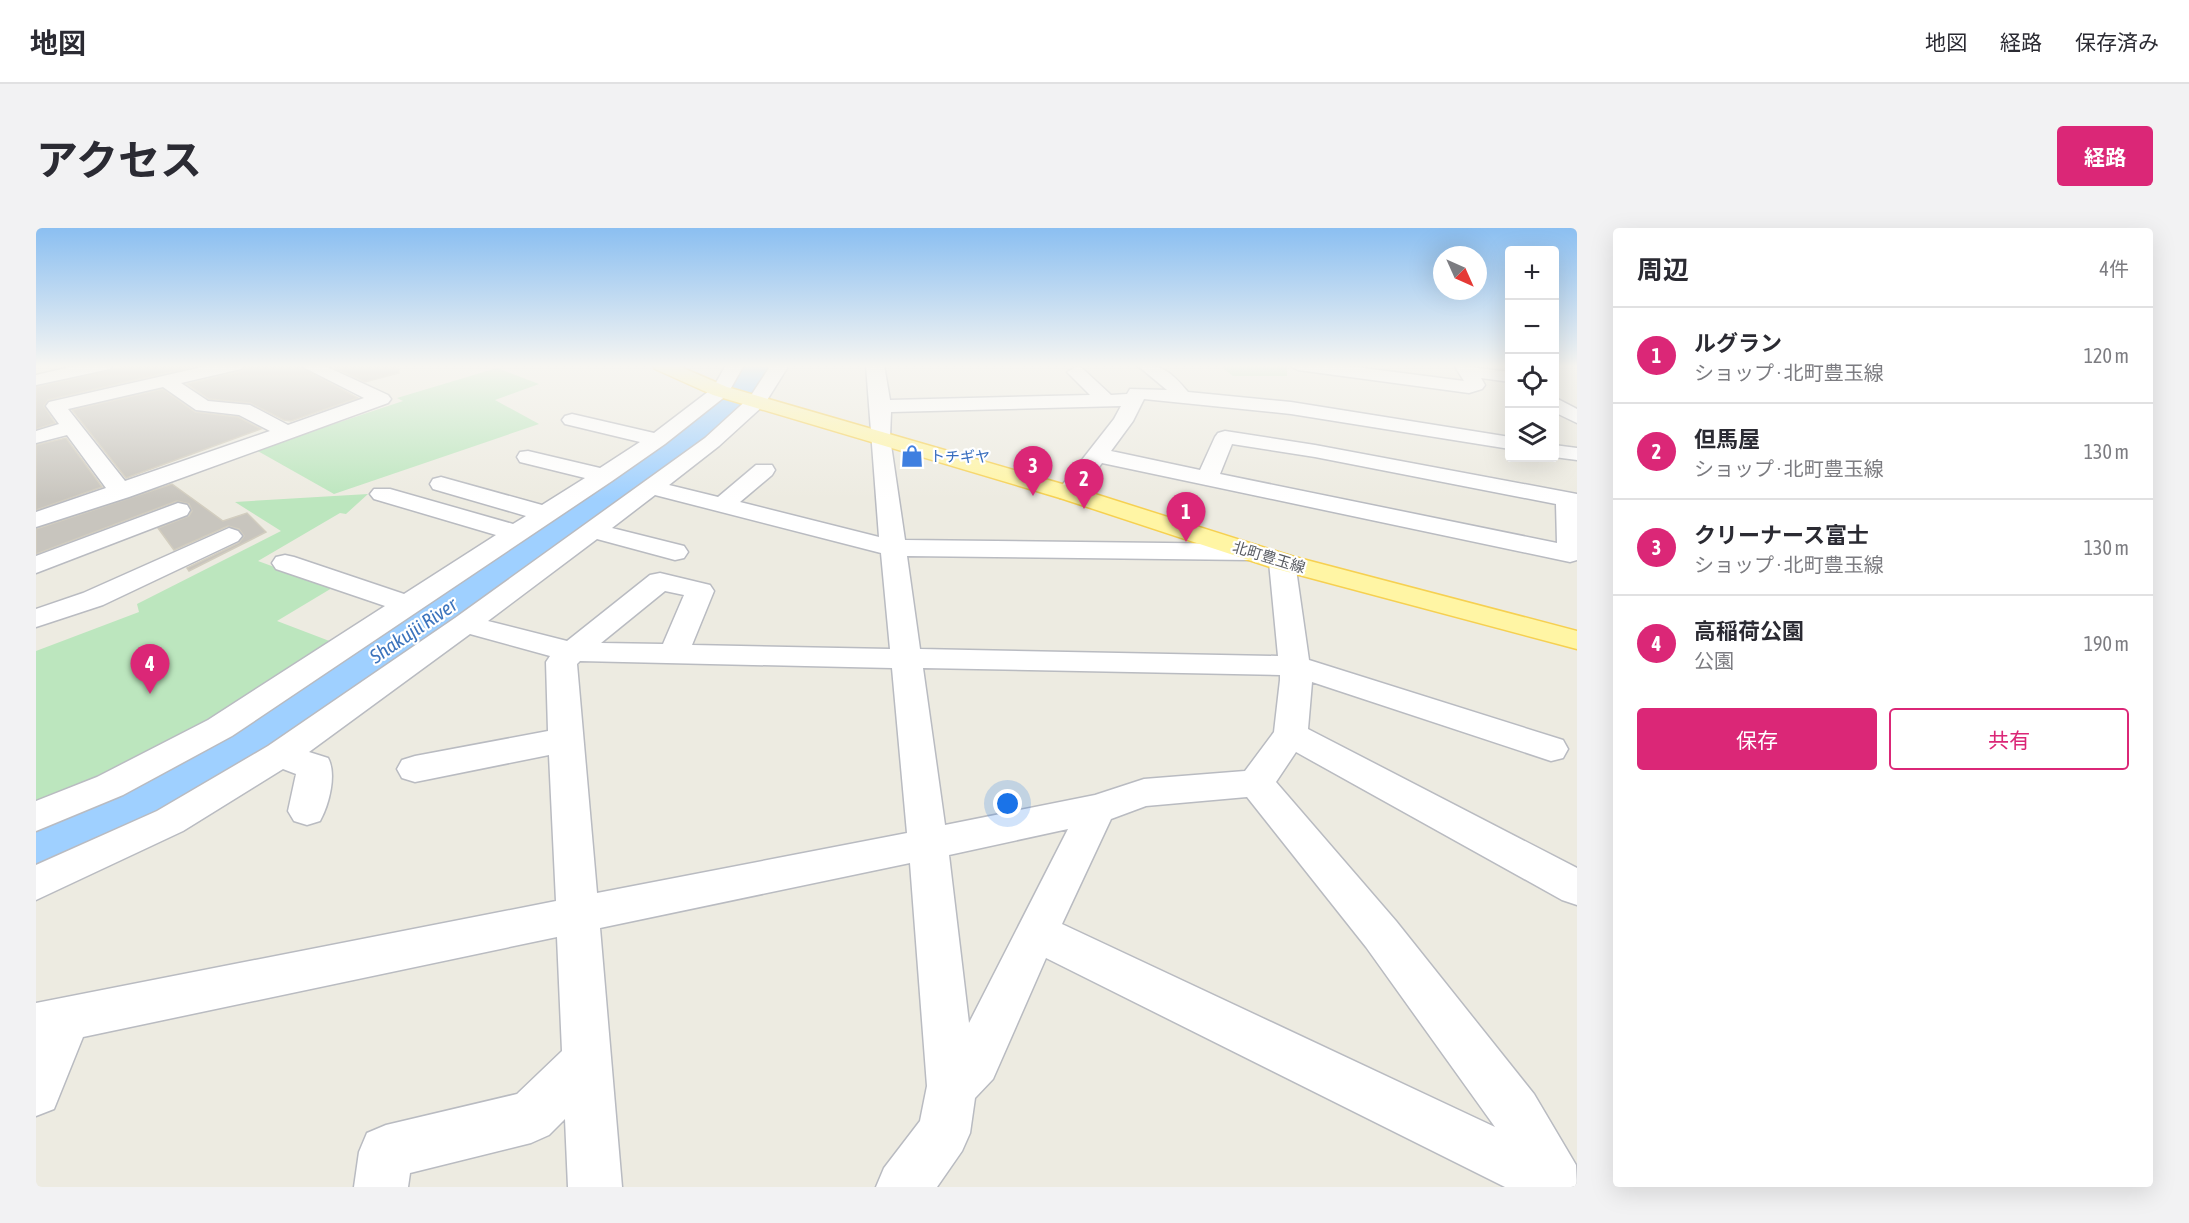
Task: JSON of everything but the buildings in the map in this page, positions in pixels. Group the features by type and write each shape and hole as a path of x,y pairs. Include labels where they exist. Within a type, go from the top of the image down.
{"main road":[{"name":"北町豊玉線","path":"808,410 880,422 1068,493 1282,562 1577,640"}],"street":[{"path":"59,410 121,492"},
{"path":"244,410 289,433"},
{"path":"36,520 352,410"},
{"path":"36,817 110,786 174,754 408,605 604,476 658,440 696,410"},
{"path":"36,883 170,821 279,755 465,624 651,487 712,442 747,410"},
{"path":"879,410 892,548 928,844 952,1086 944,1133 915,1182"},
{"path":"880,422 977,410"},
{"path":"1068,493 1129,410"},
{"path":"1302,410 1505,442"},
{"path":"36,419 66,420"},
{"path":"36,436 66,420"},
{"path":"572,420 658,440"},
{"path":"1097,455 1208,476 1570,554 1572,500 1315,451 1225,437 1208,476"},
{"path":"1559,452 1577,454"},
{"path":"528,458 604,476"},
{"path":"723,505 764,470"},
{"path":"441,484 546,514"},
{"path":"651,487 892,548 1250,552"},
{"path":"382,494 517,533"},
{"path":"36,565 178,510"},
{"path":"592,530 675,552"},
{"path":"36,618 93,599 229,536"},
{"path":"36,1090 51,1022 928,844 1097,808 1144,793 1256,783 1292,734 1296,680 1282,562"},
{"path":"285,563 408,605"},
{"path":"595,1187 561,662 660,581 700,591 674,653"},
{"path":"465,624 572,652 1295,666 1551,749"},
{"path":"1292,734 1577,888"},
{"path":"415,769 565,740"},
{"path":"279,755 315,767 307,811"},
{"path":"1256,783 1381,934 1516,1112 1558,1186"},
{"path":"952,1086 976,1062 1097,808"},
{"path":"1036,932 1558,1186"},
{"path":"381,1187 386,1152 531,1117 588,1059"}],"green space":[{"path":"377,410 513,410 539,424 334,494 256,450"},
{"path":"368,494 346,514 340,513 258,561 332,588 277,621 340,645 198,737 36,814 36,651 139,612 137,604 281,531 235,502"}],"waterway":[{"name":"Shakujii River","path":"36,848 133,806 258,735 549,540 668,457 725,410"}],"place":[{"name":"トチギヤ","path":"912,456"},
{"name":"クリーナース富士","path":"1033,496"},
{"name":"但馬屋","path":"1084,509"},
{"name":"ルグラン","path":"1186,542"},
{"name":"高稲荷公園","path":"150,694"}]}
